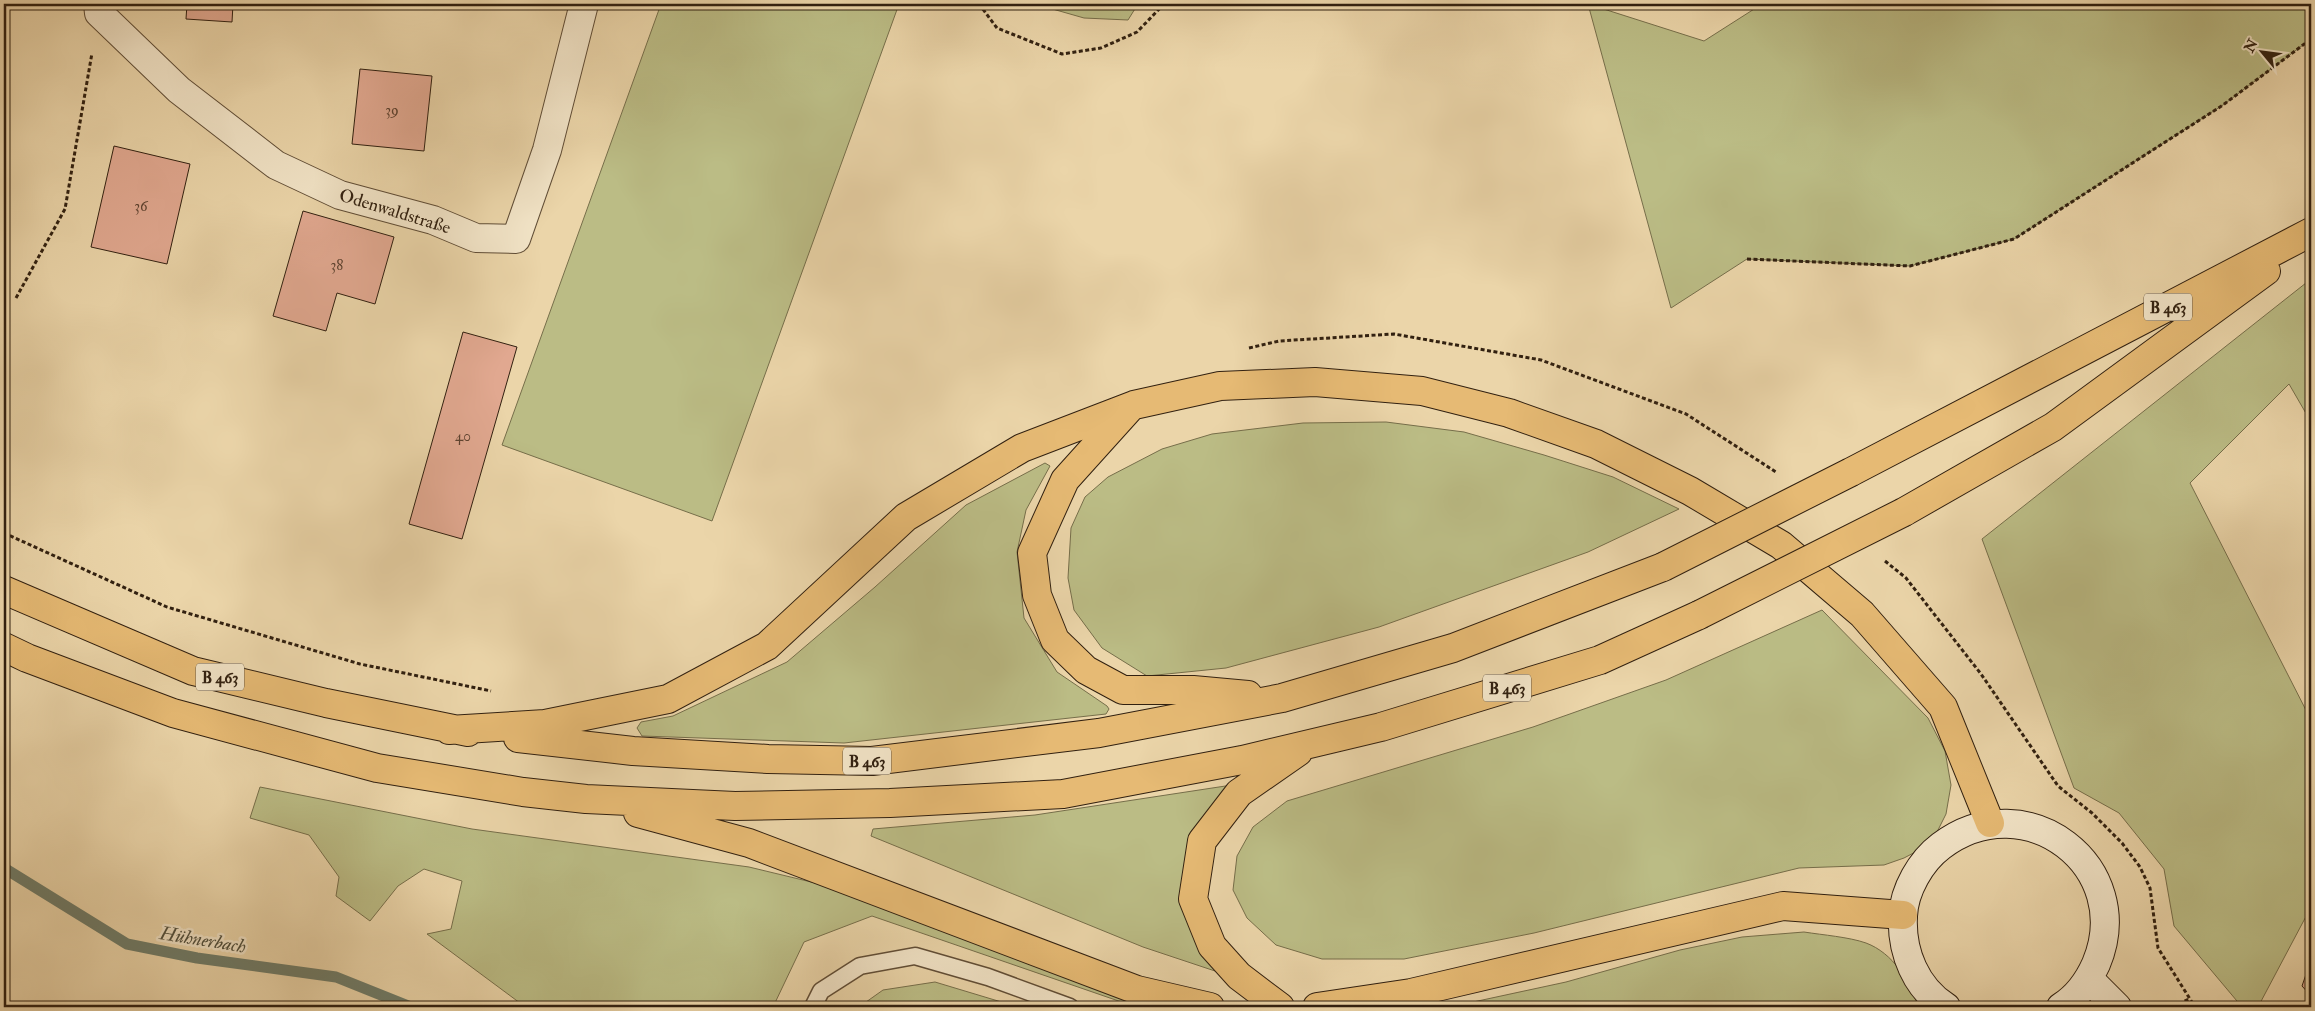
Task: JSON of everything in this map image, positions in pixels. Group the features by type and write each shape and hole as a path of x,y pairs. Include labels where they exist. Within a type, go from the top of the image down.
{"highway":[{"name":"B 463","path":"4,590 193,670 326,703 449,730 633,751 768,759 872,761 1099,733 1282,698 1453,648 1663,567 1851,472 2311,232"},
{"name":"B 463","path":"4,647 27,658 173,713 377,768 523,792 586,799 735,806 890,803 1063,794 1242,760 1381,727 1600,660 1699,615 1904,512 2053,427 2311,237"},
{"path":"1134,405 1220,386 1315,382 1422,391 1509,413 1604,448 1690,491 1781,545 1862,614 1943,707 1990,823"},
{"name":"B 463","path":"1134,405 1065,480 1032,553 1037,595 1055,640 1086,670 1123,690 1193,690 1282,698"},
{"name":"B 463","path":"449,730 545,724 668,699 767,646 906,517 1022,448 1134,405"},
{"name":"B 463","path":"1280,1007 1239,976 1212,946 1193,899 1202,841 1239,793 1310,744"},
{"name":"B 463","path":"586,799 749,843 1137,990 1210,1007"},
{"path":"1317,1007 1411,993 1783,906 1902,915"}],"street":[{"name":"Odenwaldstraße","path":"98,8 179,90 276,165 340,195 433,220 476,238 516,239 547,150 584,4"},
{"path":"1946,1007 1935,1000 1916,975 1904,946 1902,915 1912,882 1930,854 1957,834 1990,823 2022,824 2054,835 2080,856 2097,884 2105,916 2102,949 2089,979 2070,1001 2061,1007"},
{"path":"2089,979 2117,1007"}],"lane":[{"path":"814,1007 821,991 860,966 915,956 988,976 1070,1007"}],"path":[{"path":"979,4 996,28 1062,54 1101,48 1137,32 1164,4"},
{"path":"16,298 65,208 98,8"},
{"path":"1747,259 1910,266 2014,239 2223,105 2311,39"},
{"path":"1240,350 1279,341 1394,334 1541,360 1686,414 1778,473"},
{"path":"4,534 167,607 360,664 497,692"},
{"path":"1884,559 1906,578 1981,674 2058,786 2098,819 2122,843 2140,867 2150,888 2158,948 2195,1007"},
{"path":"2173,1007 2189,999"}],"green space":[{"path":"661,4 899,4 712,521 502,445"},
{"path":"1035,4 1138,4 1128,20 1084,18"},
{"path":"1588,4 1704,41 1762,4 2311,4 2311,39 2223,105 2014,239 1910,266 1747,259 1671,308"},
{"path":"2311,279 2311,422 2289,384 2190,483 2311,720 2311,907 2258,1007 2242,1007 2174,926 2164,869 2119,813 2074,788 1982,539"},
{"path":"1386,422 1464,432 1544,455 1613,477 1679,509 1588,552 1379,627 1226,668 1147,676 1102,648 1074,610 1068,578 1071,528 1085,497 1108,477 1162,449 1212,434 1303,423"},
{"path":"1045,463 1050,466 1026,510 1017,552 1024,618 1057,672 1107,706 1109,709 1106,714 844,743 642,736 637,728 641,722 673,716 787,662 875,587 966,505"},
{"path":"1822,610 1928,718 1945,751 1951,785 1946,814 1938,830 1925,847 1904,858 1884,865 1799,868 1534,933 1404,959 1322,959 1276,945 1247,918 1233,890 1237,856 1253,827 1287,801 1533,727 1666,680"},
{"path":"1232,785 1183,887 1221,973 1143,947 871,836 873,829 1035,815"},
{"path":"260,787 472,829 749,867 890,901 1188,1007 1136,1007 872,916 804,942 773,1007 524,1006 427,934 451,929 462,881 424,869 398,886 370,921 336,896 339,877 309,835 250,818"},
{"path":"1804,932 1852,939 1876,948 1899,969 1915,997 1918,1007 1450,1007 1566,982 1680,950 1742,937"},
{"path":"935,982 1018,1007 859,1007 883,990"}],"building":[{"path":"187,4 233,4 232,22 186,19"},
{"path":"360,69 432,76 424,151 352,144"},
{"path":"4,84 9,85 4,116"},
{"path":"114,146 190,164 167,264 91,247"},
{"path":"303,211 394,237 375,304 337,293 326,331 273,316"},
{"path":"463,332 517,347 462,539 409,524"},
{"path":"2311,960 2311,996 2302,986"}],"waterway":[{"name":"Hühnerbach","path":"4,868 127,944 197,958 336,977 411,1007"}]}
